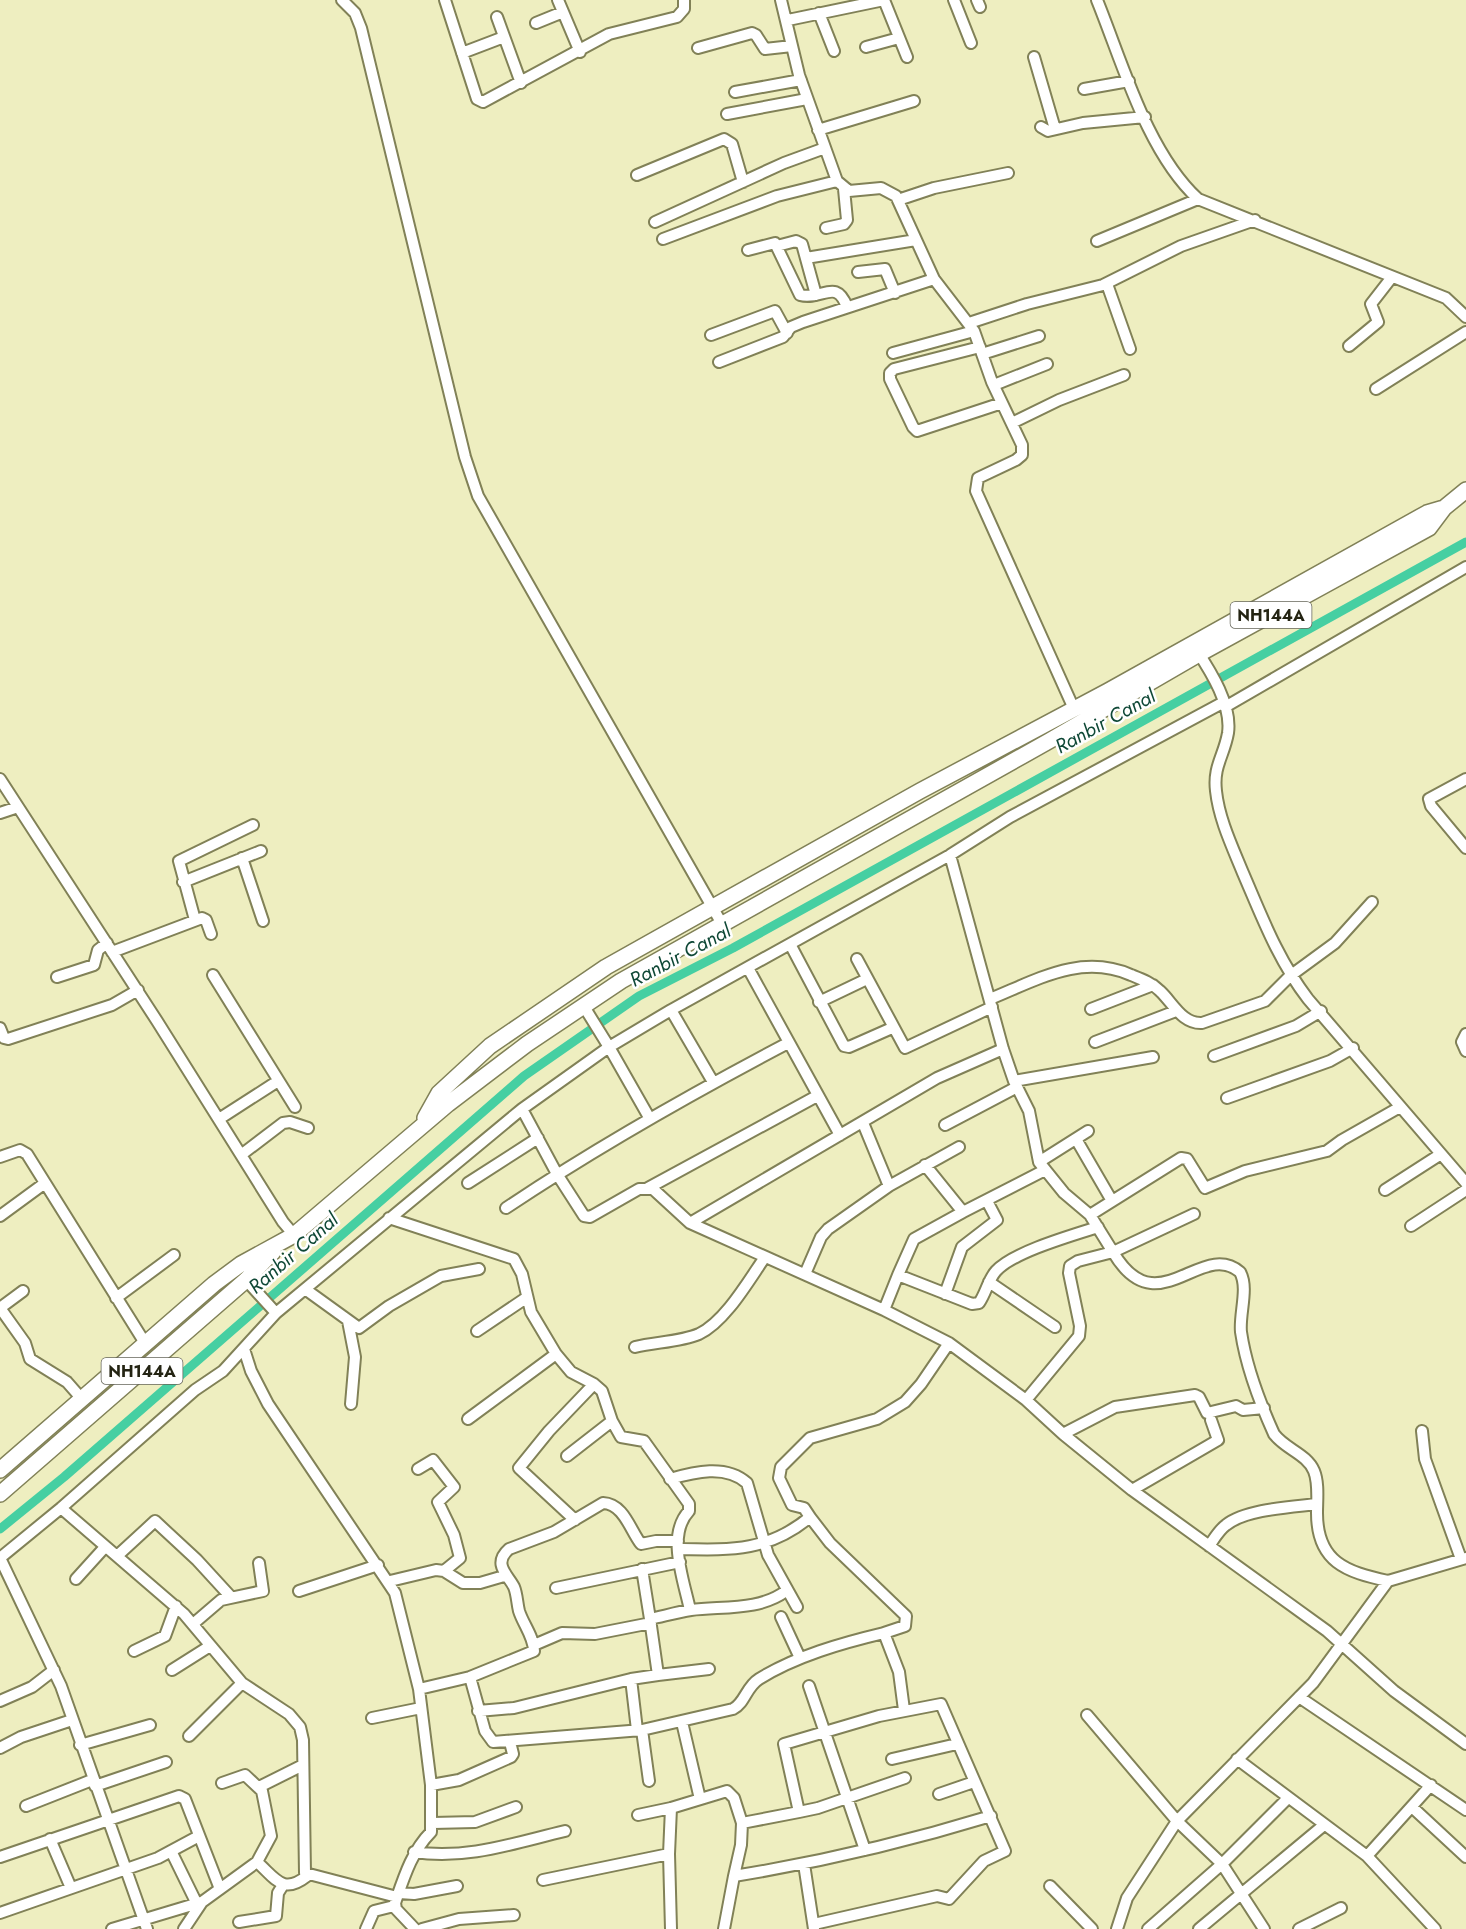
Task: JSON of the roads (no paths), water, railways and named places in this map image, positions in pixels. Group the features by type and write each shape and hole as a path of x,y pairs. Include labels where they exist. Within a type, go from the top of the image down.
{"highway":[{"name":"NH144A","path":"0,1494 246,1280 281,1244 417,1129 587,1011 655,960 1049,741 1196,648 1426,513 1444,508 1466,490"},
{"name":"NH144A","path":"1074,709 1196,648"},
{"path":"417,1129 439,1093 490,1046 606,967 920,791 1074,709"},
{"path":"0,1470 229,1272 281,1244"}],"street":[{"path":"342,0 355,13 361,28 465,457 478,496 722,924"},
{"path":"445,0 479,101 486,102 622,29 677,17 684,9 684,0"},
{"path":"558,0 580,52"},
{"path":"781,0 788,20 801,80 840,185 847,220 826,228"},
{"path":"788,20 819,13 841,4 884,0 907,57"},
{"path":"954,0 971,44"},
{"path":"1097,0 1129,81 1170,171 1198,199 1446,298 1466,317"},
{"path":"536,22 564,12"},
{"path":"819,13 834,51"},
{"path":"497,18 521,83"},
{"path":"698,48 752,33 756,35 765,49 792,46"},
{"path":"462,53 504,38"},
{"path":"866,47 899,38"},
{"path":"1034,57 1055,129"},
{"path":"735,92 801,80"},
{"path":"1084,89 1129,81"},
{"path":"727,114 807,99"},
{"path":"818,130 914,101"},
{"path":"1041,127 1046,131 1083,123 1145,117"},
{"path":"637,175 724,140 732,144 743,182"},
{"path":"655,222 825,148"},
{"path":"898,200 942,186 1008,173"},
{"path":"663,239 783,194 840,185 855,191 887,189 898,200 934,279 972,327 994,385 1022,445 1022,454 1016,460 978,478 976,491 1074,709"},
{"path":"1097,241 1198,199"},
{"path":"893,353 972,327 1027,304 1107,284 1181,246 1255,220"},
{"path":"806,258 916,240"},
{"path":"777,246 798,241 802,244 816,295"},
{"path":"748,250 771,242 777,246 798,293 806,296 840,292 847,307"},
{"path":"858,272 885,269 895,292"},
{"path":"1349,346 1378,322 1371,304 1392,277"},
{"path":"719,362 787,333 791,327 803,322 934,279"},
{"path":"1107,284 1130,349"},
{"path":"711,335 776,311 787,333"},
{"path":"1376,389 1466,332"},
{"path":"1002,403 917,431 890,379 890,373 894,369 1039,336"},
{"path":"994,385 1047,364"},
{"path":"1012,423 1059,400 1124,375"},
{"path":"144,1924 54,1670 0,1558 62,1508 195,1390 224,1371 244,1349 272,1310 305,1289 522,1109 609,1047 671,1010 950,855 1010,817 1224,704 1466,567"},
{"path":"1196,648 1224,704 1228,734 1214,773 1224,826 1271,939 1290,976 1466,1184 1411,1226"},
{"path":"1466,779 1429,799 1431,806 1466,848"},
{"path":"0,780 132,994 219,1119 294,1235"},
{"path":"0,813 18,807"},
{"path":"195,920 178,865 180,860 253,825"},
{"path":"183,882 261,851"},
{"path":"950,855 1003,1049 1015,1084 1031,1118 1042,1166 1064,1193 1090,1215 1124,1267 1142,1279 1158,1285 1217,1264 1230,1265 1240,1272 1243,1282 1241,1333 1264,1408 1274,1434 1280,1442 1304,1457 1313,1469 1317,1532 1329,1555 1342,1566 1358,1574 1388,1581 1463,1559 1425,1459 1422,1431"},
{"path":"242,858 263,921"},
{"path":"857,958 892,1028 903,1047 908,1048 991,1003 1056,973 1085,965 1117,969 1153,985 1176,1011 1194,1023 1202,1023 1265,1001 1290,976 1335,943 1372,902"},
{"path":"57,978 94,965 105,948 195,920 205,919 211,934"},
{"path":"790,944 819,1002 846,1047 892,1028"},
{"path":"748,968 840,1135"},
{"path":"213,975 295,1107"},
{"path":"819,1002 867,979"},
{"path":"1091,1009 1153,985"},
{"path":"0,1028 4,1038 8,1039 74,1019 132,994"},
{"path":"671,1010 713,1082"},
{"path":"587,1011 650,1119"},
{"path":"1095,1042 1176,1011"},
{"path":"1214,1056 1285,1030 1321,1011"},
{"path":"1466,1034 1462,1042 1466,1051"},
{"path":"506,1208 557,1174 713,1082 788,1043"},
{"path":"1227,1098 1330,1061 1353,1048"},
{"path":"690,1223 954,1069 1003,1049"},
{"path":"945,1125 1015,1084 1154,1058"},
{"path":"219,1119 278,1081"},
{"path":"522,1109 557,1174 582,1215 587,1217 631,1193 648,1188 817,1096"},
{"path":"1090,1215 1180,1158 1187,1159 1205,1188 1245,1171 1327,1151 1400,1107"},
{"path":"241,1155 283,1123 290,1122 308,1128"},
{"path":"863,1123 889,1186"},
{"path":"884,1310 914,1239 987,1201 1042,1166 1088,1131"},
{"path":"468,1183 538,1137"},
{"path":"1076,1139 1112,1201"},
{"path":"805,1274 821,1237 828,1229 889,1186 959,1147"},
{"path":"0,1157 23,1151 145,1343"},
{"path":"1385,1190 1441,1154"},
{"path":"925,1165 963,1212"},
{"path":"0,1216 45,1183"},
{"path":"648,1188 657,1193 690,1223 884,1310 949,1343 1026,1400 1063,1434 1132,1490 1327,1632 1394,1691 1466,1744"},
{"path":"945,1294 962,1247 997,1220 987,1201"},
{"path":"1026,1400 1079,1336 1080,1326 1069,1273 1070,1266 1078,1261 1113,1252 1194,1214"},
{"path":"389,1218 508,1254 518,1264 526,1298 556,1354 571,1372 594,1384 605,1395 612,1421 621,1437 644,1441 690,1509 682,1520 678,1545 690,1610"},
{"path":"898,1275 975,1304 981,1301 998,1268 1019,1256 1098,1227"},
{"path":"116,1298 174,1255"},
{"path":"635,1347 699,1334 712,1325 741,1292 765,1257"},
{"path":"305,1289 361,1328 389,1306 441,1276 479,1269"},
{"path":"246,1280 272,1310"},
{"path":"989,1282 1054,1327"},
{"path":"23,1291 0,1308 25,1343 30,1359 67,1382 81,1398"},
{"path":"477,1330 526,1298"},
{"path":"348,1321 356,1357 351,1404"},
{"path":"470,1677 478,1711 488,1738 493,1742 639,1730 736,1708 753,1683 800,1658 905,1626 906,1616 830,1544 804,1508 792,1505 779,1478 781,1467 810,1438 877,1419 905,1402 924,1380 949,1343"},
{"path":"244,1349 251,1371 268,1404 390,1581 419,1689 431,1785 433,1823 431,1832 420,1841 414,1852 396,1899"},
{"path":"468,1419 556,1354"},
{"path":"575,1520 519,1468 549,1431 594,1384"},
{"path":"1063,1434 1115,1407 1195,1395 1199,1396 1207,1413 1236,1406 1243,1410 1264,1408"},
{"path":"1132,1490 1218,1440 1211,1420"},
{"path":"567,1456 612,1421"},
{"path":"417,1469 433,1460 454,1486 438,1502 454,1535 460,1558 444,1571"},
{"path":"670,1479 703,1472 726,1472 741,1477 750,1489 764,1544 786,1591 797,1607"},
{"path":"419,1689 470,1677 531,1655 534,1645 520,1614 514,1587 504,1576 503,1559 506,1551 575,1520 603,1503 609,1503 628,1521 641,1544 656,1541 726,1550 764,1544 792,1532 810,1517"},
{"path":"1209,1546 1231,1521 1276,1509 1317,1504"},
{"path":"62,1508 176,1606 242,1683 282,1708 295,1721 302,1734 303,1870 307,1876"},
{"path":"117,1556 155,1521 197,1560 230,1596"},
{"path":"76,1579 105,1547"},
{"path":"556,1588 680,1562"},
{"path":"193,1624 221,1600 230,1596 264,1590 259,1563"},
{"path":"298,1591 378,1565"},
{"path":"642,1569 658,1675"},
{"path":"390,1581 429,1571 444,1571 463,1583 489,1581 504,1576"},
{"path":"1118,1928 1127,1898 1177,1821 1317,1679 1388,1581"},
{"path":"534,1645 562,1633 595,1634 690,1610 758,1603 774,1599 786,1591"},
{"path":"134,1651 165,1636 176,1606"},
{"path":"781,1617 800,1658"},
{"path":"884,1633 899,1672 904,1710"},
{"path":"172,1670 210,1646"},
{"path":"478,1711 514,1708 631,1679 709,1669"},
{"path":"0,1701 32,1687 54,1670"},
{"path":"631,1679 649,1781"},
{"path":"189,1736 242,1683"},
{"path":"809,1686 864,1850"},
{"path":"1299,1697 1466,1810"},
{"path":"799,1812 784,1744 904,1710 941,1704 1005,1851 986,1859 949,1899 940,1895 814,1927 804,1864"},
{"path":"372,1718 421,1708"},
{"path":"1088,1715 1177,1821 1221,1864 1264,1929"},
{"path":"0,1748 21,1737 72,1720"},
{"path":"682,1722 700,1799"},
{"path":"80,1745 150,1725"},
{"path":"431,1785 459,1780 511,1757 513,1754 510,1742"},
{"path":"892,1759 957,1744"},
{"path":"1237,1760 1367,1856 1435,1929"},
{"path":"26,1806 166,1762"},
{"path":"259,1787 303,1765"},
{"path":"112,1929 144,1924 199,1902 220,1890 257,1862 271,1836 259,1787 245,1775 222,1783"},
{"path":"742,1823 799,1812 905,1778"},
{"path":"939,1794 974,1782"},
{"path":"1367,1856 1431,1785"},
{"path":"638,1815 671,1808 723,1791 731,1793 742,1823 741,1845 724,1929"},
{"path":"0,1857 179,1796 185,1799 220,1890"},
{"path":"1148,1929 1221,1864 1287,1798"},
{"path":"433,1823 475,1822 516,1807"},
{"path":"1412,1807 1466,1857"},
{"path":"671,1808 669,1854 671,1929"},
{"path":"734,1876 804,1864 864,1850 991,1816"},
{"path":"1199,1929 1324,1825"},
{"path":"414,1852 440,1856 476,1853 565,1831"},
{"path":"0,1913 125,1869 171,1851 199,1836"},
{"path":"50,1839 71,1888"},
{"path":"171,1851 199,1902"},
{"path":"543,1880 669,1854"},
{"path":"257,1862 283,1885 294,1885 307,1876 339,1880 396,1899 415,1929"},
{"path":"239,1922 276,1916 278,1893 283,1885"},
{"path":"366,1929 374,1911 396,1899 457,1886"},
{"path":"1050,1886 1092,1929"},
{"path":"184,1929 199,1902"},
{"path":"1299,1929 1341,1908"},
{"path":"422,1929 453,1920 514,1915"}],"waterway":[{"name":"Ranbir Canal","path":"0,1529 64,1477 524,1076 639,996 733,948 1466,542"}]}
